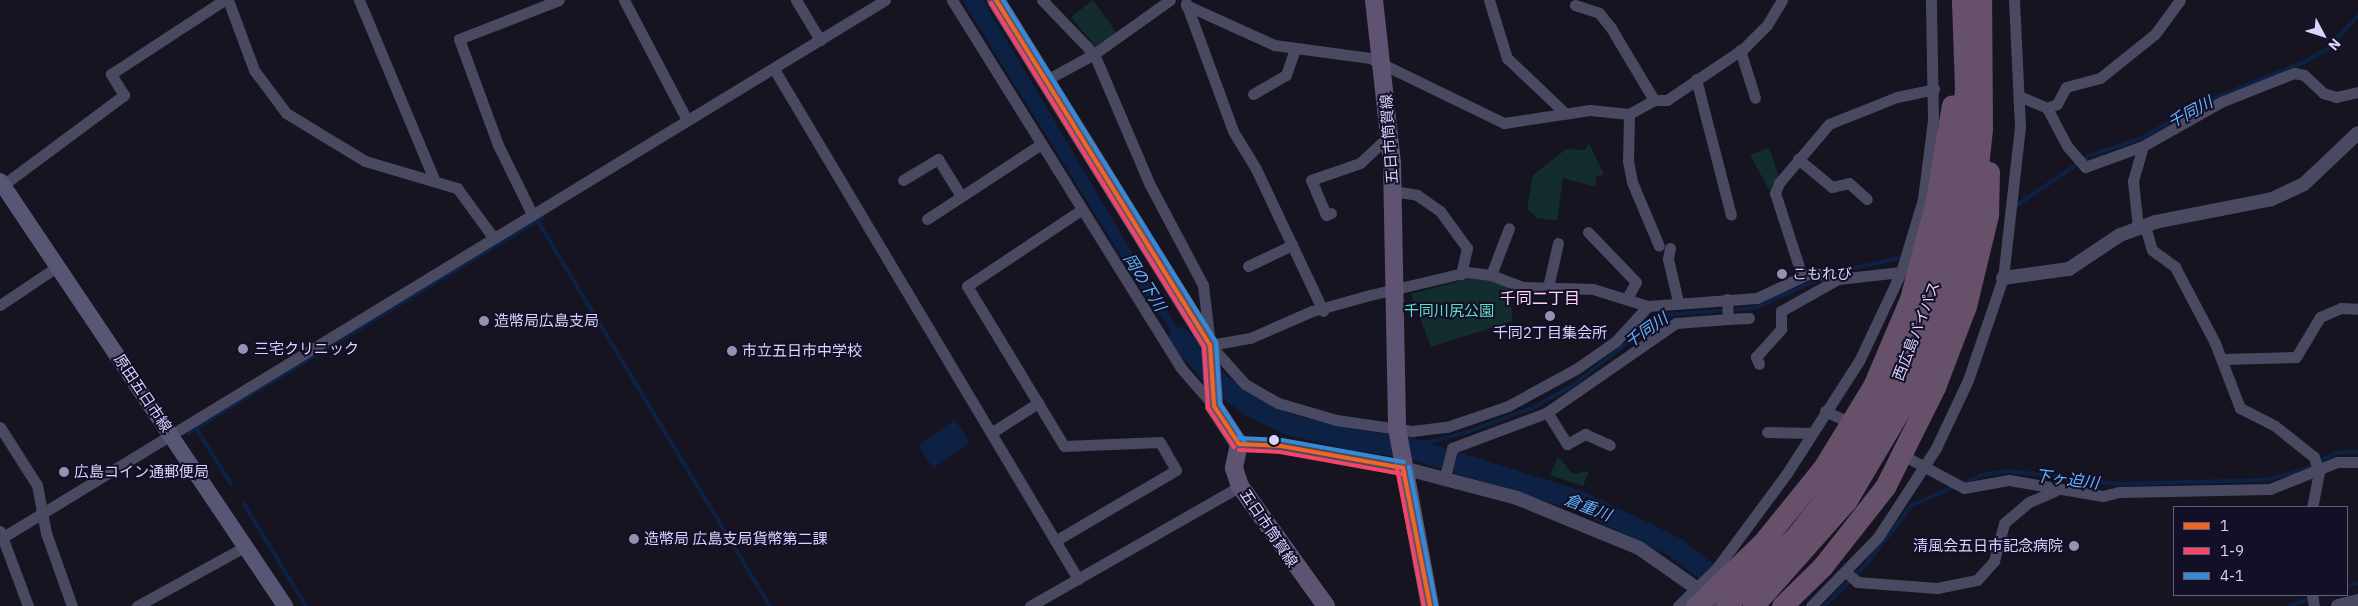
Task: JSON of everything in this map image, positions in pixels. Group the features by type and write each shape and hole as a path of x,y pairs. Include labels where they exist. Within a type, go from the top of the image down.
{"highway":[{"name":"西広島バイパス","path":"1709,597 1802,541 1894,387 1937,278 1963,139 1960,0"},
{"path":"1709,597 1723,573 1823,468 1873,386 1910,299 1935,205 1952,111 1960,0"},
{"name":"西広島バイパス","path":"1753,606 1802,541 1879,450 1942,319 1968,234 1976,185 1983,64 1981,0"},
{"path":"1782,606 1822,566 1884,487 1942,369 1966,306 1988,215 1990,136 1983,64"}],"main road":[{"path":"996,0 1211,351 1214,401 1239,444"},
{"name":"五日市筒賀線","path":"1374,0 1390,134 1398,431 1402,464 1430,606"},
{"name":"原田五日市線","path":"2,183 285,606"},
{"name":"五日市筒賀線","path":"1239,444 1234,468 1240,486 1326,606"}],"street":[{"path":"2,183 124,94 111,74 226,0 254,70 286,113 365,161 457,188 493,237"},
{"path":"359,0 435,182"},
{"path":"532,214 498,145 459,39 559,0"},
{"path":"624,0 687,120"},
{"path":"796,0 820,40"},
{"path":"28,606 1,535 41,514 493,237 886,0"},
{"path":"952,0 1180,367 1214,401"},
{"path":"1042,0 1094,54 1150,185 1203,284 1211,351 1245,384 1278,403 1336,420 1398,431 1435,430 1508,406 1598,356 1648,306"},
{"path":"1046,80 1094,54 1170,0"},
{"path":"1489,0 1507,58 1564,112"},
{"path":"1185,3 1225,26 1295,50 1370,58 1497,122 1515,123 1564,112 1613,109 1629,114 1654,100 1667,100 1740,50 1767,25 1782,0"},
{"path":"1723,573 1859,360 1901,272 1923,199 1934,89 1931,0"},
{"path":"1811,606 1847,573 1878,537 1924,468 1968,380 2003,278 2018,163 2019,96 2014,0"},
{"path":"2046,108 2057,104 2066,86 2100,78 2155,34 2180,0"},
{"path":"1185,3 1232,132 1256,169 1323,312"},
{"path":"1575,5 1599,13 1611,28 1654,100"},
{"path":"1254,94 1286,75 1295,50"},
{"path":"1740,50 1755,98"},
{"path":"774,68 1078,579"},
{"path":"2019,96 2046,108 2081,162 2143,146 2221,102 2294,74 2304,74 2323,93 2348,96 2358,92"},
{"path":"1696,79 1731,214"},
{"path":"1802,276 1775,193 1798,159 1828,124 1897,97 1934,89"},
{"path":"1629,114 1628,161 1632,182 1664,247 1678,302"},
{"path":"1331,213 1326,215 1312,180 1360,163 1390,134"},
{"path":"2003,278 2069,269 2142,227 2272,199 2311,179 2358,134"},
{"path":"927,219 1041,144"},
{"path":"2143,146 2133,181 2142,227 2152,250 2178,271 2222,359 2240,408 2275,426 2317,465"},
{"path":"903,180 938,159 961,196"},
{"path":"1798,159 1832,187 1849,183 1867,199"},
{"path":"1393,191 1417,195 1440,211 1467,248 1461,274"},
{"path":"1055,541 1176,470 1160,442 1064,446 967,286 1081,210"},
{"path":"1491,275 1509,228"},
{"path":"1588,232 1636,282 1628,298"},
{"path":"1548,288 1558,243"},
{"path":"1248,266 1292,245"},
{"path":"0,305 58,266"},
{"path":"1211,351 1250,338 1312,311 1323,312 1395,289 1461,274 1491,275 1523,287 1584,288 1628,298 1648,306 1678,302 1727,301 1770,294 1802,276 1819,273 1836,278 1901,272"},
{"path":"1759,364 1756,357 1781,329 1781,311 1836,278"},
{"path":"1727,301 1728,318"},
{"path":"2222,359 2290,359 2301,352 2320,317 2341,308 2358,309"},
{"path":"1445,474 1452,451 1547,412 1676,323 1749,318"},
{"path":"991,433 1038,403"},
{"path":"1825,411 1842,419"},
{"path":"1547,412 1567,444 1585,434 1610,445"},
{"path":"0,427 33,475 41,514 72,606"},
{"path":"1767,432 1812,433"},
{"path":"1239,444 1281,446 1402,464 1445,474 1598,529 1647,553 1709,597"},
{"path":"1910,459 1950,484 1964,488 2009,480 2056,490 2104,496 2119,492 2258,491 2317,465 2337,462 2358,462"},
{"path":"2312,506 2317,465"},
{"path":"1030,606 1240,486"},
{"path":"1847,573 1858,582 1938,588 1977,580 1994,562 2004,523 2029,502 2056,490"},
{"path":"138,606 246,546"},
{"path":"1678,606 1709,597"},
{"path":"2338,606 2358,602"}],"green space":[{"path":"1093,0 1116,32 1097,48 1071,17"},
{"path":"1589,143 1604,175 1597,176 1595,187 1563,178 1557,221 1537,218 1527,209 1533,175 1566,149 1585,150"},
{"path":"1769,148 1779,176 1769,190 1750,155"},
{"name":"千同川尻公園","path":"1476,277 1508,286 1513,321 1431,347 1411,294"},
{"path":"1558,457 1573,474 1589,471 1583,486 1550,475"}],"water":[{"name":"岡の下川","path":"962,0 983,0 1196,360 1154,309"},
{"path":"955,420 970,443 933,468 918,445"}],"waterway":[{"name":"千同川","path":"2017,205 2089,156 2144,137 2198,105 2308,60 2327,49 2358,16"},
{"path":"196,428 543,217"},
{"path":"537,220 770,606"},
{"name":"千同川","path":"1830,274 1898,258"},
{"name":"千同川","path":"1408,447 1465,433 1532,408 1572,386 1663,315 1755,308 1821,278"},
{"name":"倉重川","path":"1179,337 1217,381 1251,406 1288,424 1350,439 1408,447 1580,501 1675,547 1728,588"},
{"path":"189,433 196,428 231,484"},
{"name":"下ヶ迫川","path":"1824,606 1863,568 1912,505 1982,475 2010,471 2115,484 2264,480 2301,471 2336,453 2358,452"},
{"path":"244,504 306,606"},
{"name":"倉重川","path":"2348,586 2358,583"},
{"name":"倉重川","path":"2289,606 2318,596"}],"transit line":[{"name":"1","path":"996,0 1210,345 1214,406 1239,444"},
{"name":"4-1","path":"1003,0 1216,342 1220,404 1244,441"},
{"name":"1-9","path":"991,3 1204,347 1208,408 1234,447"},
{"name":"4-1","path":"1239,438 1282,440 1404,462"},
{"name":"1","path":"1239,444 1281,446 1403,468"},
{"name":"1-9","path":"1239,450 1280,452 1402,474"},
{"name":"4-1","path":"1409,467 1436,605"},
{"name":"1","path":"1403,468 1430,606"},
{"name":"1-9","path":"1397,469 1424,606"}],"place":[{"name":"こもれび","path":"1782,274"},
{"name":"千同2丁目集会所","path":"1550,316"},
{"name":"造幣局広島支局","path":"484,321"},
{"name":"三宅クリニック","path":"243,349"},
{"name":"市立五日市中学校","path":"732,351"},
{"name":"広島コイン通郵便局","path":"64,472"},
{"name":"造幣局 広島支局貨幣第二課","path":"634,539"},
{"name":"清風会五日市記念病院","path":"2074,546"}],"district":[{"name":"千同二丁目","path":"1540,298"}]}
